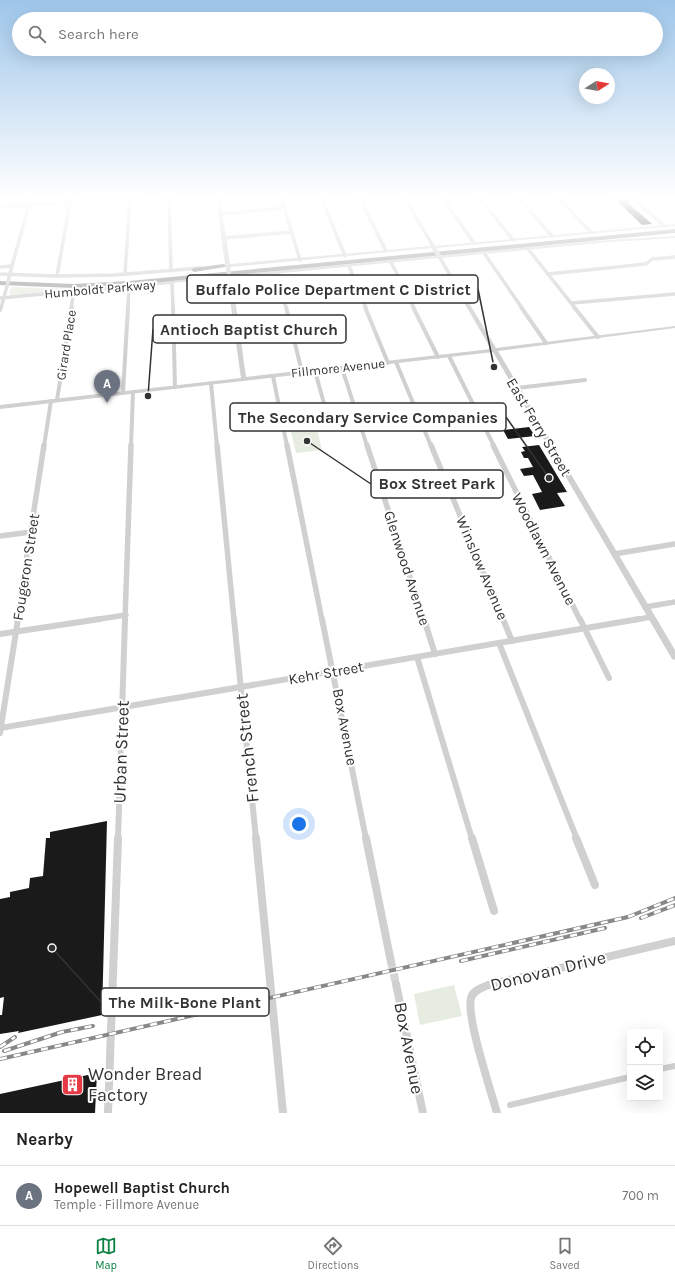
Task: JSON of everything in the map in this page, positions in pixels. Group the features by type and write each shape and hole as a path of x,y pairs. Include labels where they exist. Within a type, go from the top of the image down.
{"highway":[{"path":"0,279 77,281 130,279 438,249"},
{"path":"0,283 74,286 129,283 493,249"},
{"path":"77,281 226,266"},
{"path":"28,285 41,287 82,288 172,282"}],"street":[{"path":"0,310 2,298 7,286 17,249"},
{"path":"57,276 62,249"},
{"path":"126,274 127,249"},
{"path":"170,249 171,270"},
{"path":"224,249 226,266 230,276 244,379"},
{"path":"297,249 300,260"},
{"path":"342,249 345,256"},
{"name":"Humboldt Parkway","path":"0,274 9,276 57,276 126,274 423,249"},
{"name":"East Ferry Street","path":"435,249 675,657"},
{"path":"528,249 598,337"},
{"name":"Humboldt Parkway","path":"2,298 74,290 129,288 230,276 528,249"},
{"path":"484,253 546,343"},
{"path":"548,274 646,264 652,259 675,257"},
{"path":"391,262 438,357"},
{"path":"0,267 12,266"},
{"path":"349,266 388,363"},
{"path":"277,272 302,372"},
{"path":"172,282 175,387"},
{"path":"0,288 7,286"},
{"path":"123,393 129,288"},
{"name":"Girard Place","path":"54,400 74,290"},
{"path":"572,303 675,294"},
{"name":"Fillmore Avenue","path":"0,406 448,356 675,327"},
{"name":"Woodlawn Avenue","path":"448,356 609,678"},
{"name":"Winslow Avenue","path":"396,362 512,641"},
{"name":"Glenwood Avenue","path":"342,368 436,654"},
{"path":"314,371 330,426"},
{"name":"Box Avenue","path":"273,376 334,672 391,962"},
{"path":"517,388 585,380"},
{"name":"French Street","path":"211,383 283,1113"},
{"name":"Urban Street","path":"108,1113 133,392"},
{"name":"Fougeron Street","path":"0,730 31,532 54,400"},
{"path":"0,536 31,532"},
{"path":"614,554 675,544"},
{"path":"645,607 675,602"},
{"path":"0,634 126,615"},
{"name":"Kehr Street","path":"0,730 651,617"},
{"name":"Winslow Avenue","path":"499,643 595,885"},
{"path":"417,657 494,911"},
{"name":"Donovan Drive","path":"497,1113 472,1021 471,998 476,990 488,985 675,941"},
{"name":"Box Avenue","path":"396,984 422,1113"},
{"path":"663,1068 675,1066"},
{"path":"510,1105 627,1077"}],"shaded area":[{"path":"12,287 78,289 11,295 9,293"},
{"path":"317,429 322,450 296,453 291,432"},
{"path":"454,985 462,1016 420,1025 414,994"}],"building":[{"path":"529,427 535,436 508,439 503,430"},
{"path":"539,445 567,492 557,493 565,506 540,510 532,494 542,492 533,475 524,476 520,469 533,467 528,458 524,458 521,452 525,451 522,447"},
{"path":"107,821 102,1015 18,1033 19,1031 0,1034 0,1015 2,1015 4,997 0,998 0,899 10,897 10,892 29,888 30,878 43,876 46,838 50,838 50,832"},
{"name":"Wonder Bread Factory","path":"97,1073 95,1113 0,1113 0,1094"}],"tunnel":[{"path":"391,962 396,984"}],"railway":[{"path":"0,1059 628,917 675,898"},
{"path":"641,918 675,905"},
{"path":"461,961 605,928"},
{"path":"4,1051 62,1032 93,1026"},
{"path":"0,1047 15,1037"}],"place":[{"name":"Buffalo Police Department C District","path":"494,367"},
{"name":"Antioch Baptist Church","path":"148,396"},
{"name":"Hopewell Baptist Church","path":"107,403"},
{"name":"Box Street Park","path":"307,441"},
{"name":"The Secondary Service Companies","path":"549,478"},
{"name":"The Milk-Bone Plant","path":"52,948"},
{"name":"Wonder Bread Factory","path":"72,1084"}]}
